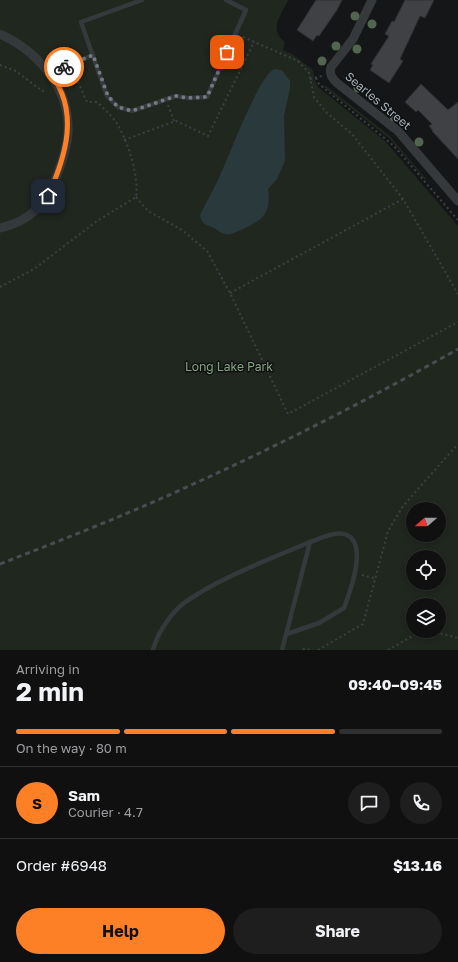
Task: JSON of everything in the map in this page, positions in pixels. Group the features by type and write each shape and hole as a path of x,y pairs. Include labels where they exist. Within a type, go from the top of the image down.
{"street":[{"name":"Searles Street","path":"372,0 353,39 333,64 330,74 337,83 398,131 458,201"},
{"path":"0,34 16,42 29,52 50,73 60,92 67,117 68,134 59,168 48,196 39,208 26,219 11,226 0,228"}],"lane":[{"path":"142,0 81,22 108,96 118,107 132,111 176,96 188,98 207,97 246,10 226,0"},
{"path":"50,73 93,55"},
{"path":"153,650 161,630 168,619 178,608 192,597 225,579 310,542 336,534 347,535 354,542 357,550 357,563 344,608 319,623 286,634"},
{"path":"282,650 310,542"}],"path":[{"path":"235,33 298,61 309,73 314,97 327,114 352,134 403,199 458,294"},
{"path":"124,140 176,120 208,136 254,42"},
{"path":"0,65 16,71 42,91 51,90"},
{"path":"316,78 319,84 394,146 458,220"},
{"path":"0,287 34,269 64,248 97,221 136,197 138,187 136,177 121,131 112,117 97,102 87,102 77,80 65,82"},
{"path":"166,99 174,121"},
{"path":"136,197 148,211 182,230 206,251 230,293 288,414 458,322"},
{"path":"230,293 403,199"},
{"path":"318,650 363,624 374,578 388,531 403,506 458,444"},
{"path":"354,573 374,578"},
{"path":"446,635 458,638"},
{"path":"388,650 409,638"},
{"path":"304,650 311,650"}],"green space":[{"name":"Long Lake Park","path":"0,0 288,0 279,17 277,27 277,32 285,42 283,50 292,54 313,70 314,78 318,87 385,141 458,226 458,650 0,650"},
{"path":"342,76 344,76 405,125 404,126"},
{"path":"325,85 390,136 426,179 425,180 390,139 324,87"}],"shaded area":[{"path":"274,69 282,70 290,81 284,116 285,161 277,179 268,189 268,204 264,215 248,227 232,234 224,234 204,223 201,220 200,215 218,180 252,102 267,75"}],"building":[{"path":"316,0 342,0 319,36 317,35 313,41 297,30"},
{"path":"405,0 434,0 425,18 420,16 400,59 403,61 389,83 370,70 373,65 371,64 389,36 385,34 392,21 394,22"},
{"path":"421,84 448,110 458,102 458,159 432,131 429,126 432,124 418,110 416,112 405,102"}],"railway":[{"path":"0,564 121,516 236,464 348,409 458,349"}],"way so far":[{"path":"64,67 75,61 93,55 108,96 118,107 132,111 176,96 188,98 207,97 227,52"}],"route":[{"path":"48,196 65,151 68,134 67,117 63,100 50,73 64,67"}]}
